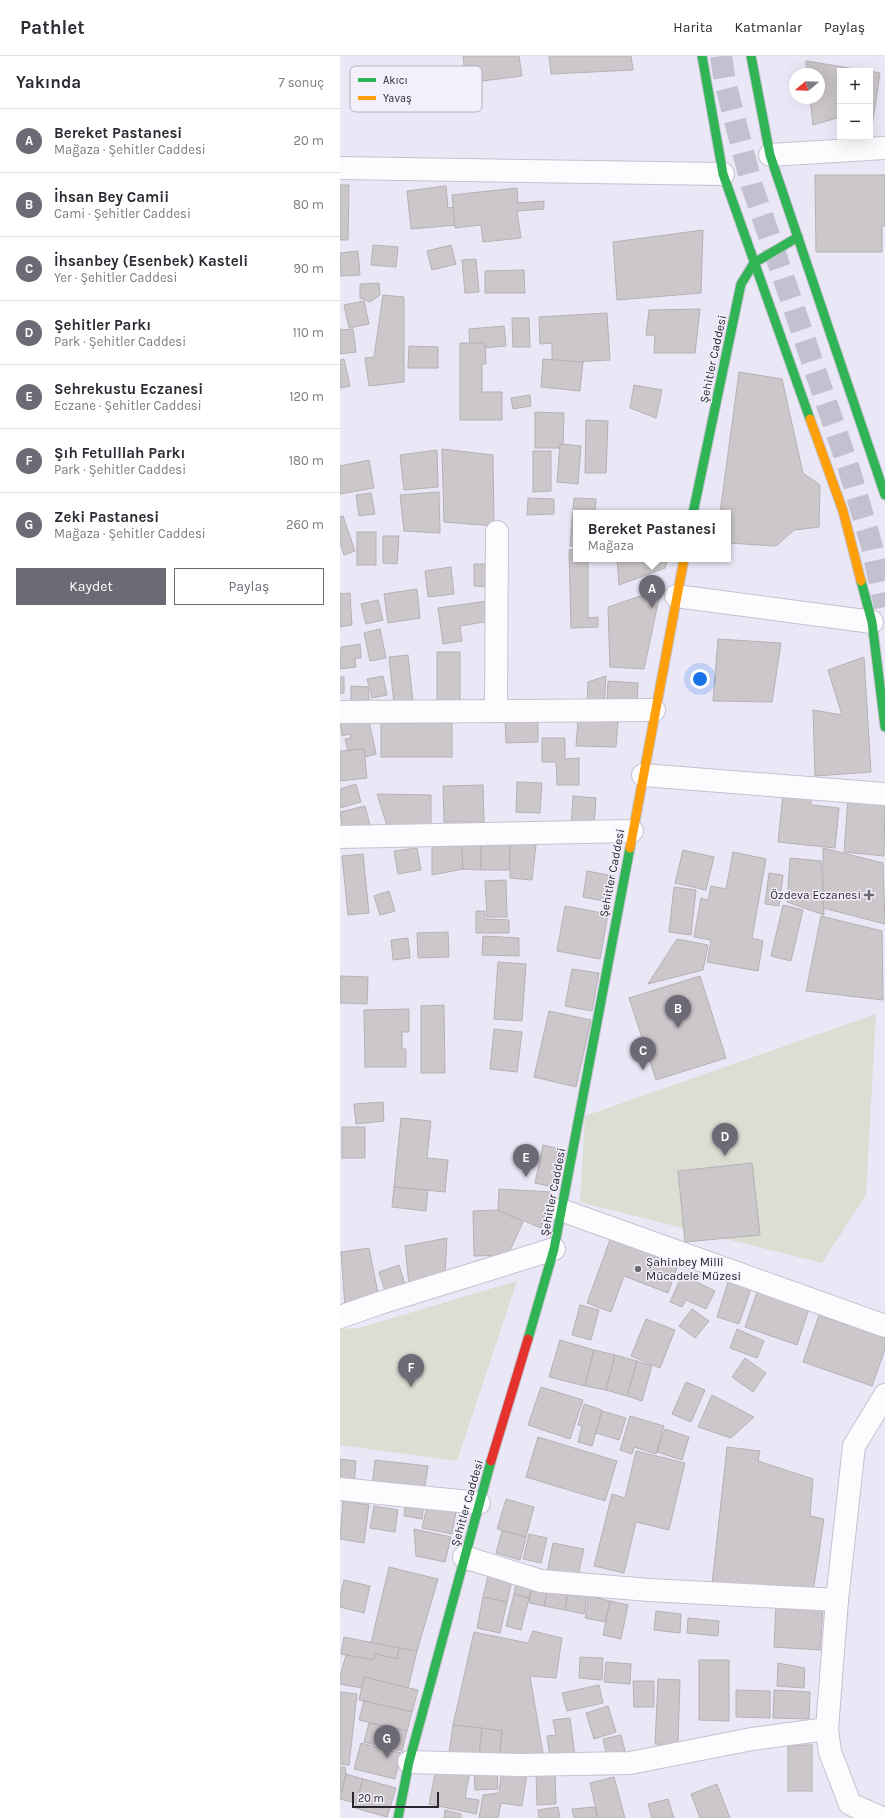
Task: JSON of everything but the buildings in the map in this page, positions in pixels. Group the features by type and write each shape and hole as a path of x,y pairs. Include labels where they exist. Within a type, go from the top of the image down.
{"street":[{"path":"702,56 723,174 844,511 872,622 885,727"},
{"path":"751,56 770,155 885,495"},
{"path":"770,155 885,148"},
{"path":"340,168 723,174"},
{"name":"Şehitler Caddesi","path":"694,510 741,284 754,263 798,237"},
{"path":"496,711 497,532"},
{"name":"Şehitler Caddesi","path":"398,1818 409,1762 464,1557 554,1249 654,710 683,562"},
{"path":"676,596 872,622"},
{"path":"340,712 654,710"},
{"path":"643,775 885,794"},
{"path":"340,837 632,831"},
{"path":"561,1210 885,1326"},
{"path":"340,1317 380,1303 554,1249"},
{"path":"882,1818 850,1804 830,1752 827,1729 837,1600 854,1446 885,1395"},
{"path":"340,1489 479,1503"},
{"path":"464,1557 540,1581 657,1590 837,1600"},
{"path":"409,1762 521,1765 630,1762 752,1739 827,1729"}],"shaded area":[{"path":"876,1014 866,1195 822,1263 580,1202 585,1116"},
{"path":"517,1281 457,1461 340,1445 340,1329 359,1328"}],"tunnel":[{"path":"721,56 725,82 752,186 849,469 871,543 885,607"}],"traffic: fast":[{"path":"702,56 723,174 810,419"},
{"path":"751,56 770,155 885,495"},
{"path":"694,510 741,284 754,263 798,237"},
{"path":"861,581 872,622 885,727"},
{"path":"528,1339 554,1249 630,848"},
{"path":"398,1818 409,1762 491,1461"}],"traffic: slow":[{"path":"810,419 843,511 861,581"},
{"path":"630,848 683,562"}],"traffic: jam":[{"path":"491,1461 528,1339"}],"place":[{"name":"Bereket Pastanesi","path":"652,608"},
{"name":"Özdeva Eczanesi","path":"869,895"},
{"name":"İhsan Bey Camii","path":"678,1028"},
{"name":"İhsanbey (Esenbek) Kasteli","path":"643,1070"},
{"name":"Şehitler Parkı","path":"725,1156"},
{"name":"Sehrekustu Eczanesi","path":"526,1177"},
{"name":"Şahinbey Milli Mücadele Müzesi","path":"638,1269"},
{"name":"Şıh Fetulllah Parkı","path":"411,1387"},
{"name":"Zeki Pastanesi","path":"387,1758"}]}
